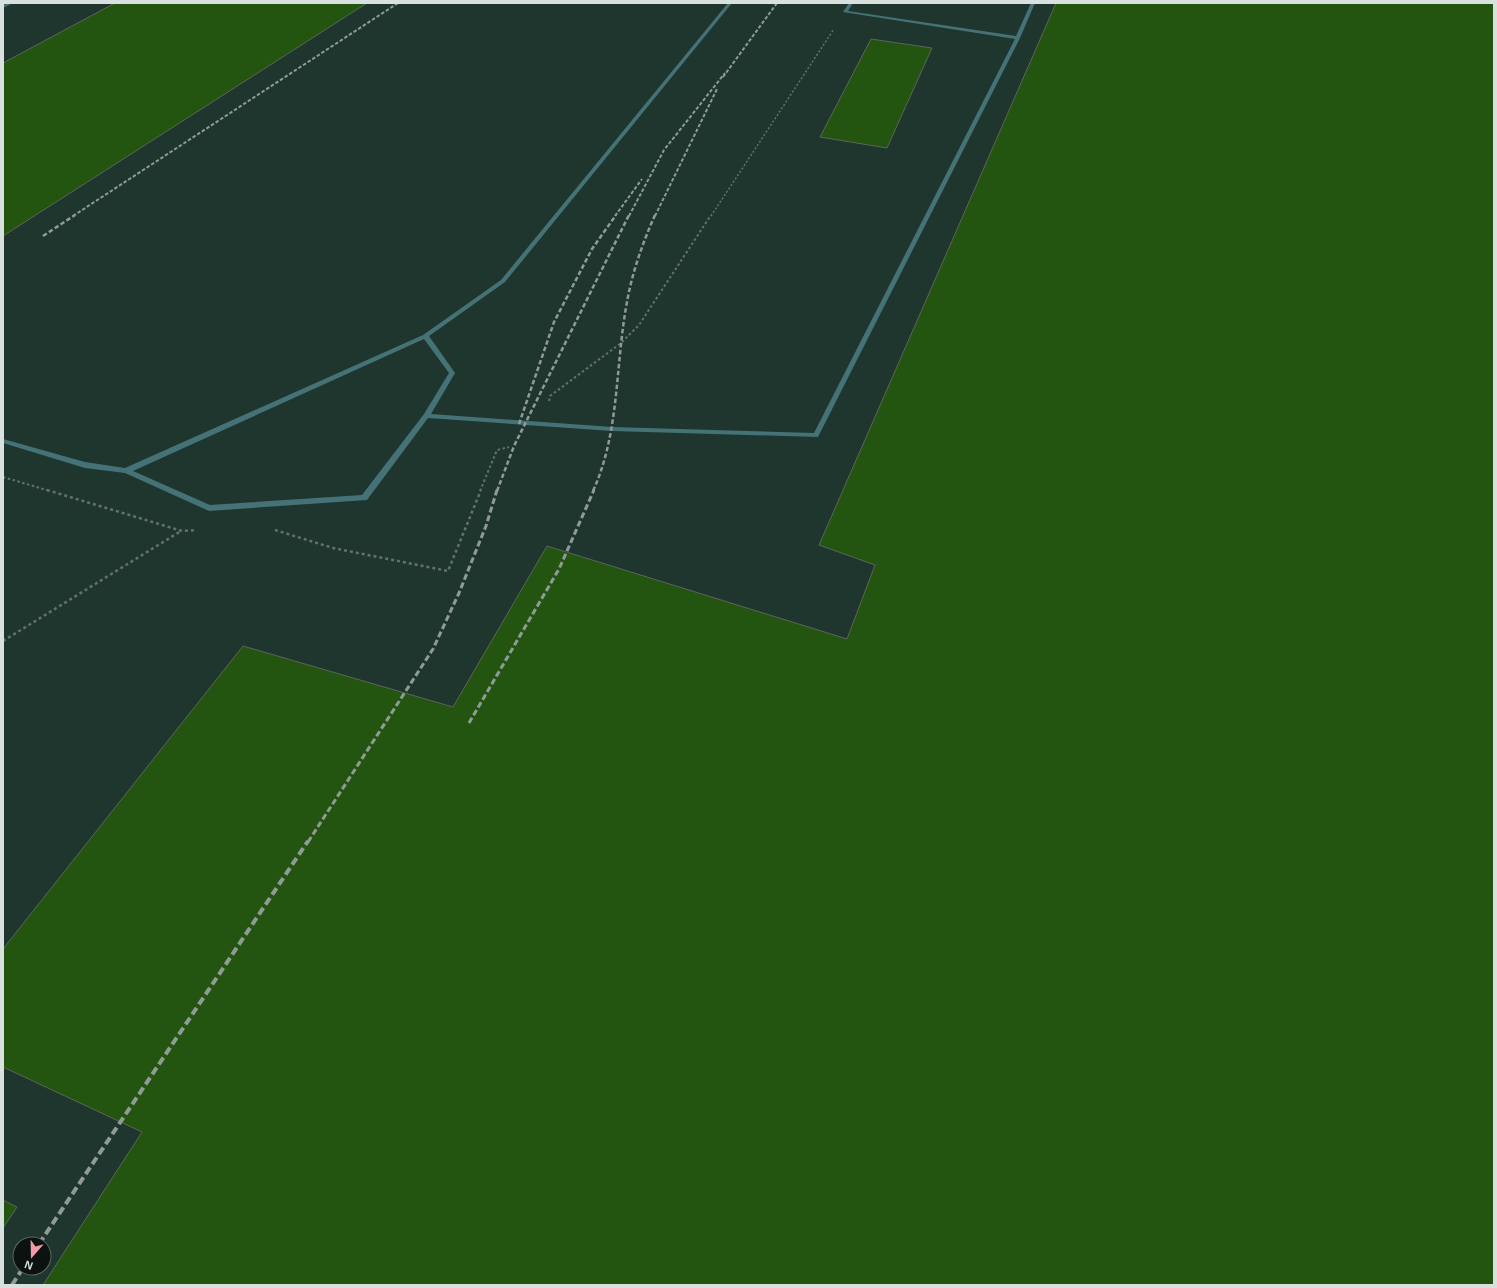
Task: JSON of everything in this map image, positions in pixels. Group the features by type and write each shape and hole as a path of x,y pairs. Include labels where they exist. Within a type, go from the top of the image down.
{"lane":[{"path":"3,7 11,3"},
{"path":"126,471 425,336 503,281 730,3"},
{"path":"851,3 845,12 1018,38"},
{"path":"426,416 612,429 816,435 1018,38 1033,3"},
{"path":"3,441 85,465 126,471 209,508 364,498 426,416 452,373 425,336"}],"path":[{"path":"543,424 550,396 622,342 639,325 845,12"},
{"path":"333,548 448,571 497,450 512,446"},
{"path":"3,641 182,531"}],"shaded area":[{"path":"3,3 1494,3 1494,1285 3,1285"}],"building":[{"path":"115,3 367,3 3,236 3,63"},
{"path":"1056,3 1494,3 1494,1285 43,1285 49,1276 52,1276 52,1271 142,1132 3,1067 3,949 243,646 453,707 547,546 847,639 875,565 819,545"},
{"path":"871,39 932,48 887,148 820,137"},
{"path":"3,1200 17,1207 3,1228"}],"railway":[{"path":"73,216 398,3"},
{"path":"723,77 777,3"},
{"path":"629,216 664,150 725,73"},
{"path":"655,216 717,89"},
{"path":"615,216 642,179"},
{"path":"43,236 75,215"},
{"path":"519,424 554,322 592,249 616,215"},
{"path":"497,491 514,446 629,215"},
{"path":"593,491 602,469 608,445 616,398 623,326 629,291 638,258 655,215"},
{"path":"308,842 433,649 459,593 486,526 497,490"},
{"path":"469,723 559,569 594,490"},
{"path":"44,1236 308,841"},
{"path":"12,1285 18,1276"}]}
